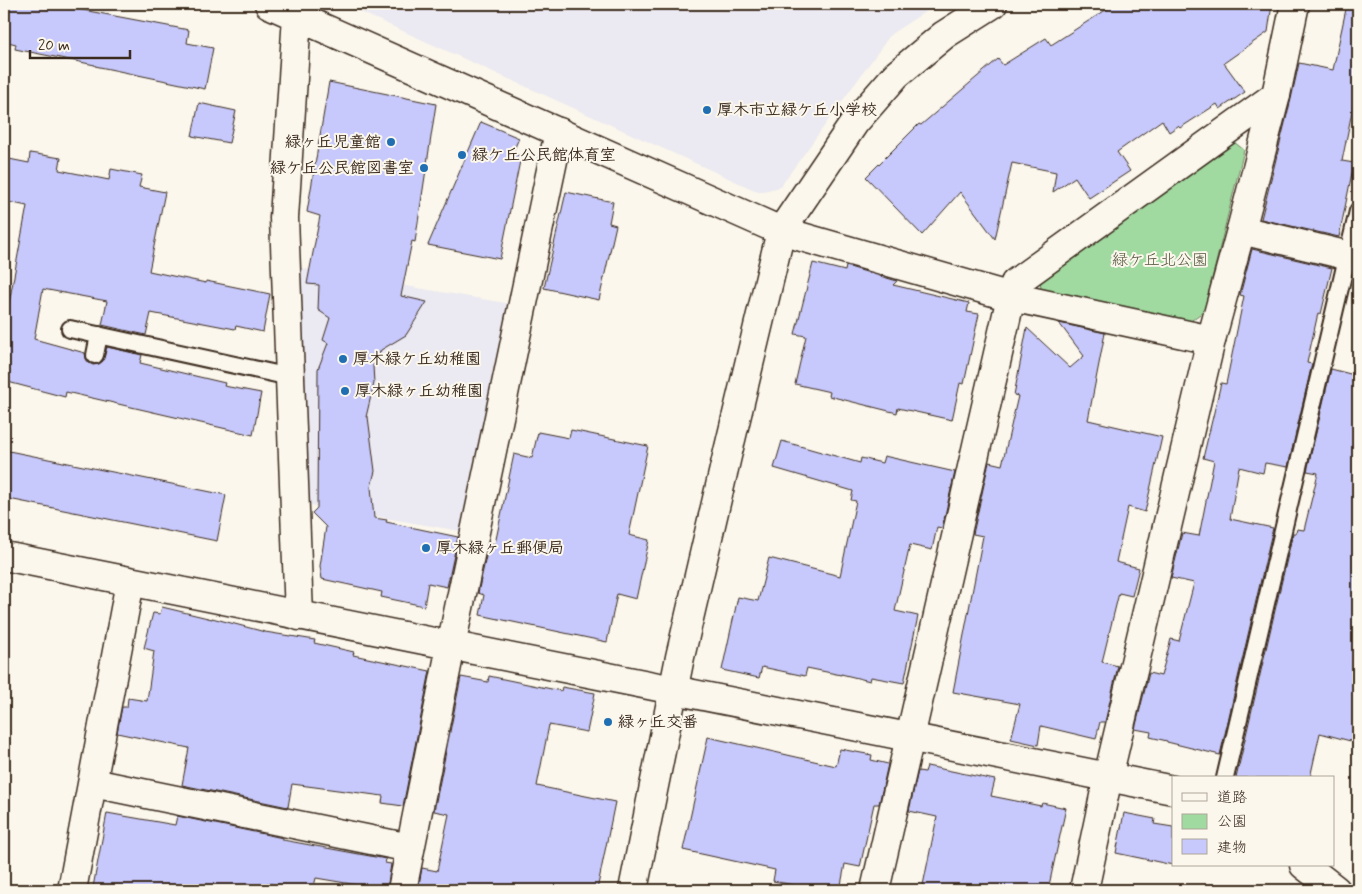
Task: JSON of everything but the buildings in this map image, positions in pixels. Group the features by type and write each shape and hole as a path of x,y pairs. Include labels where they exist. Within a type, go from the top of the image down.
{"street":[{"path":"269,4 299,10 559,132 781,231 1011,297 1211,340"},
{"path":"632,890 673,690 724,465 781,231 855,122 896,75 944,35 993,4"},
{"path":"1084,890 1108,777 1211,340 1276,95 1295,4"},
{"path":"299,10 284,218 299,616"},
{"path":"875,890 1015,282 1276,95"},
{"path":"402,890 451,646 559,132"},
{"path":"1241,230 1353,256"},
{"path":"4,556 1172,790"},
{"path":"72,890 130,582"},
{"path":"93,782 410,848"},
{"path":"1305,866 1333,889"}],"lane":[{"path":"1225,776 1353,256 1358,211"},
{"path":"70,329 290,377"},
{"path":"95,356 99,335"}],"shaded area":[{"name":"厚木市立緑ケ丘小学校","path":"343,4 937,4 891,34 780,187 759,192"},
{"path":"300,268 511,304 466,532 305,504"}],"green space":[{"name":"緑ケ丘北公園","path":"1234,142 1244,150 1204,311 1188,323 1041,289 1040,278"}],"place":[{"name":"厚木市立緑ケ丘小学校","path":"707,110"},
{"name":"緑ヶ丘児童館","path":"391,142"},
{"name":"緑ケ丘公民館体育室","path":"462,155"},
{"name":"緑ケ丘公民館図書室","path":"424,168"},
{"name":"厚木緑ケ丘幼稚園","path":"343,359"},
{"name":"厚木緑ヶ丘幼稚園","path":"345,391"},
{"name":"厚木緑ヶ丘郵便局","path":"426,548"},
{"name":"緑ヶ丘交番","path":"608,722"}]}
